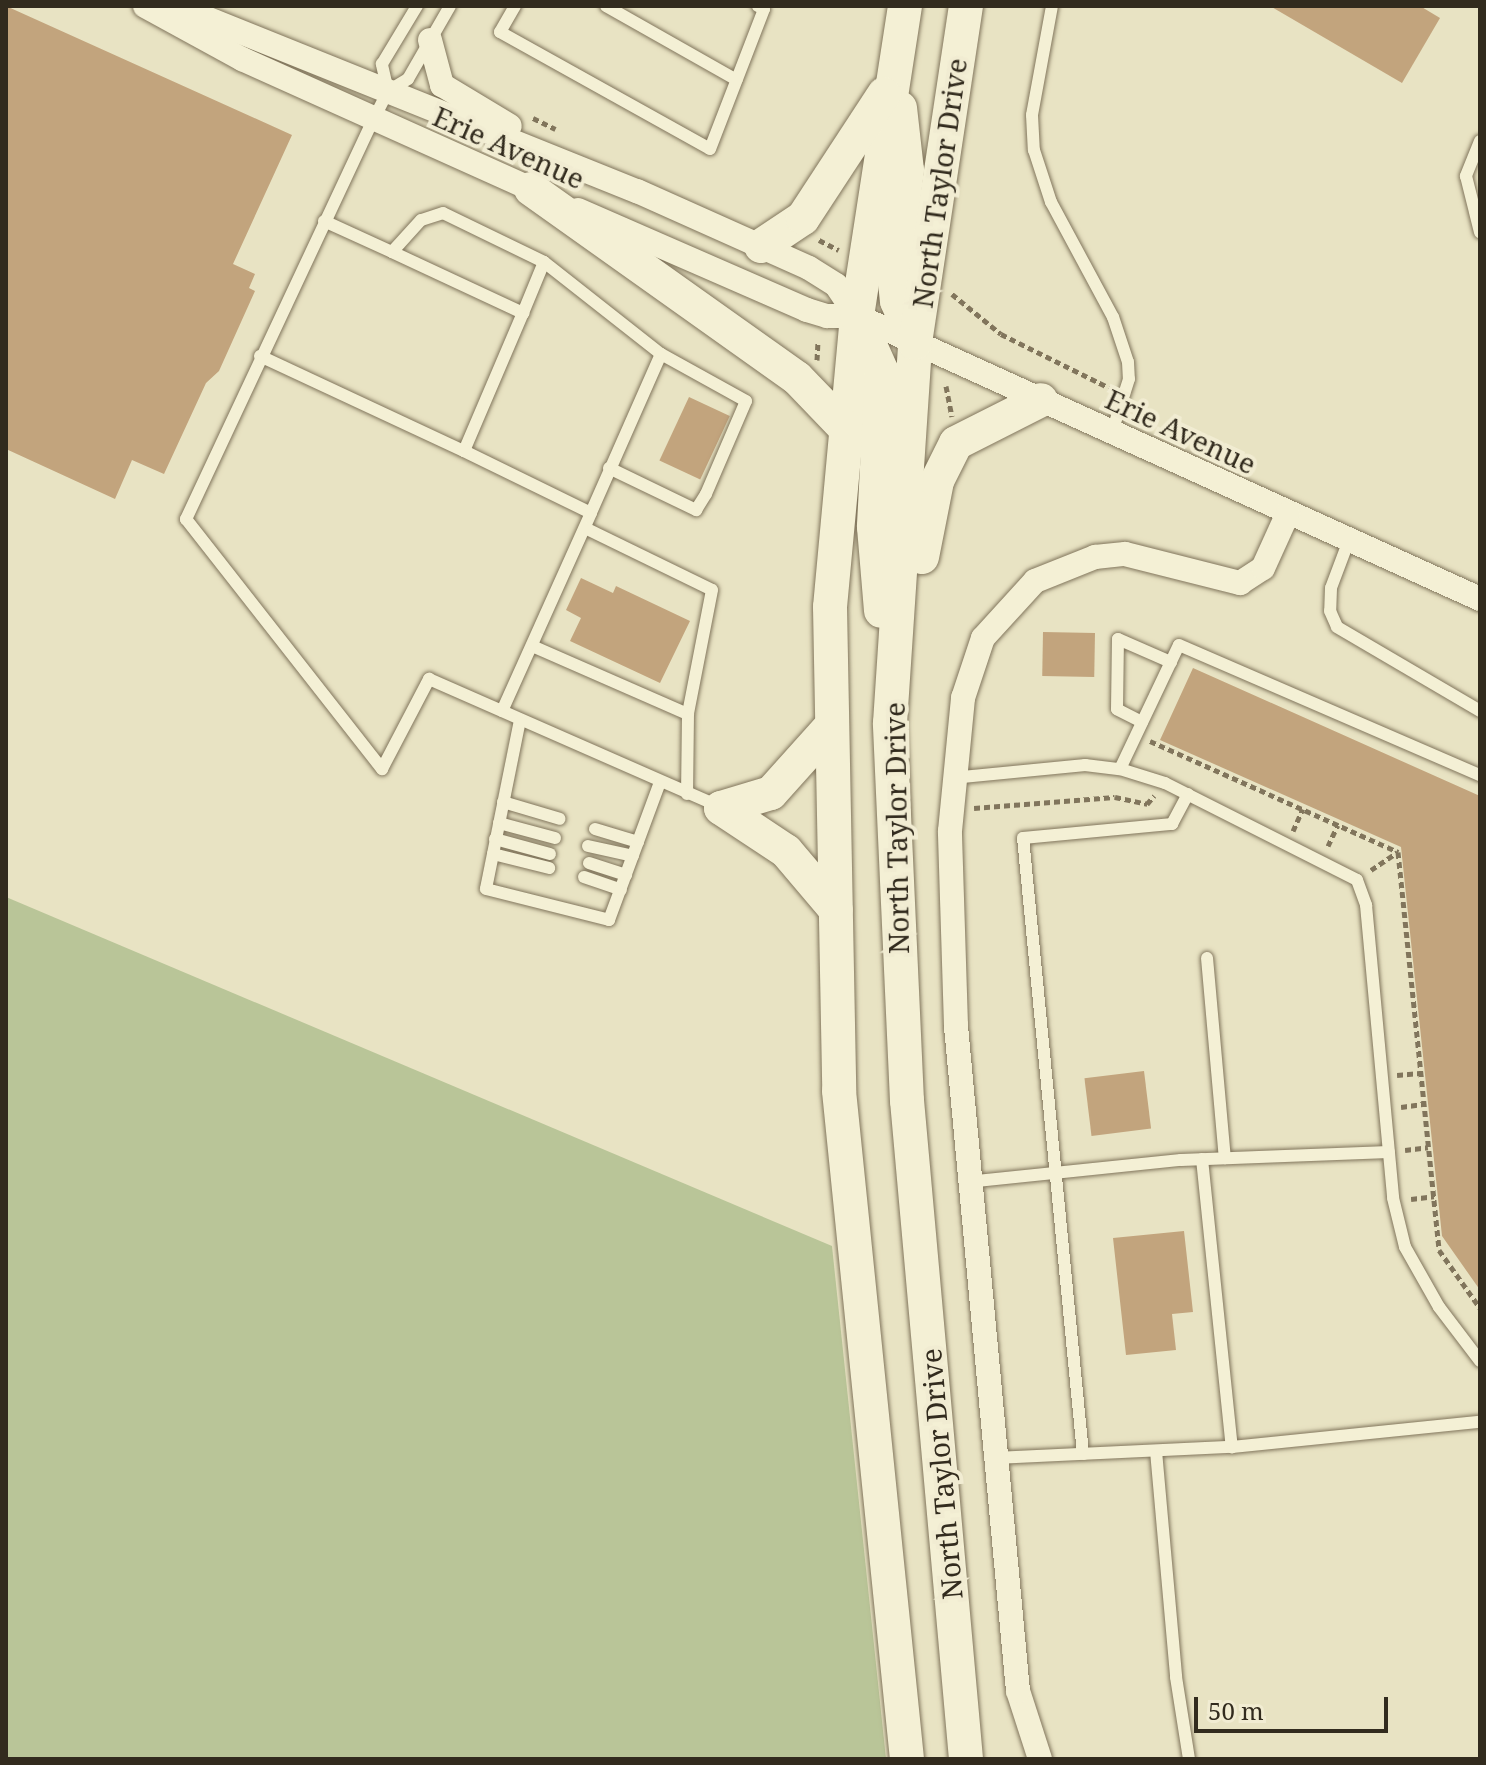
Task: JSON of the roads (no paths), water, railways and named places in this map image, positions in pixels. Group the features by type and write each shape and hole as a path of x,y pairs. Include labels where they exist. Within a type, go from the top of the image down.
{"main road":[{"name":"North Taylor Drive","path":"905,6 857,316 830,607 839,1091 897,1628 907,1759"},
{"name":"North Taylor Drive","path":"966,6 915,343 890,723 907,1101 966,1759"},
{"path":"761,246 803,218 827,187 894,76"},
{"path":"894,76 907,170 895,278 902,317 915,343"},
{"path":"531,189 797,378 847,430"},
{"path":"857,316 882,372 874,527 890,723"},
{"path":"890,723 937,481 962,438 1041,400"},
{"path":"721,808 771,793 832,725"},
{"path":"721,808 786,851 836,910"}],"street":[{"name":"Erie Avenue","path":"145,6 242,59 373,120 807,310 827,316 857,316 1480,599"},
{"name":"Erie Avenue","path":"176,6 637,191 761,246 836,285 857,316"},
{"path":"430,40 435,70 448,91 637,191"},
{"path":"1040,1759 1028,1736 1017,1679 967,1182 956,1026 951,809 963,698 983,638 1035,581 1095,557 1125,554 1240,583 1263,568 1288,513"}],"lane":[{"path":"388,91 382,64 417,6"},
{"path":"450,6 408,79 388,91 373,120 186,519 382,769 429,679 721,808"},
{"path":"515,6 500,32 710,149 763,7"},
{"path":"606,6 737,80"},
{"path":"1052,6 1032,115 1034,150 1051,202 1113,317 1128,362 1129,379 1112,432"},
{"path":"1480,141 1466,176 1480,232"},
{"path":"392,252 421,220 443,213 544,262 661,354 746,401 706,494 696,510 609,468"},
{"path":"324,221 523,313"},
{"path":"464,451 544,262"},
{"path":"502,711 661,354"},
{"path":"260,356 591,513"},
{"path":"585,528 712,590 688,714 687,794"},
{"path":"1349,540 1331,588 1330,611 1337,627 1480,711"},
{"path":"1142,722 1117,709 1118,639 1171,662"},
{"path":"1120,769 1179,645 1480,775"},
{"path":"532,646 688,714"},
{"path":"520,720 486,889 609,920 660,782"},
{"path":"952,778 1085,765 1120,769 1165,783 1322,859 1357,880 1366,905 1389,1152 1405,1247 1439,1307 1480,1361"},
{"path":"1083,1454 1023,838 1172,824 1188,794"},
{"path":"503,802 560,819"},
{"path":"499,823 555,838"},
{"path":"595,829 638,842"},
{"path":"495,839 550,854"},
{"path":"588,846 633,856"},
{"path":"493,854 549,868"},
{"path":"589,863 626,875"},
{"path":"584,877 621,890"},
{"path":"1207,958 1225,1158"},
{"path":"967,1182 1202,1159 1389,1152"},
{"path":"1202,1159 1232,1447"},
{"path":"995,1458 1232,1447 1480,1422"},
{"path":"1156,1451 1176,1677 1189,1759"}]}
